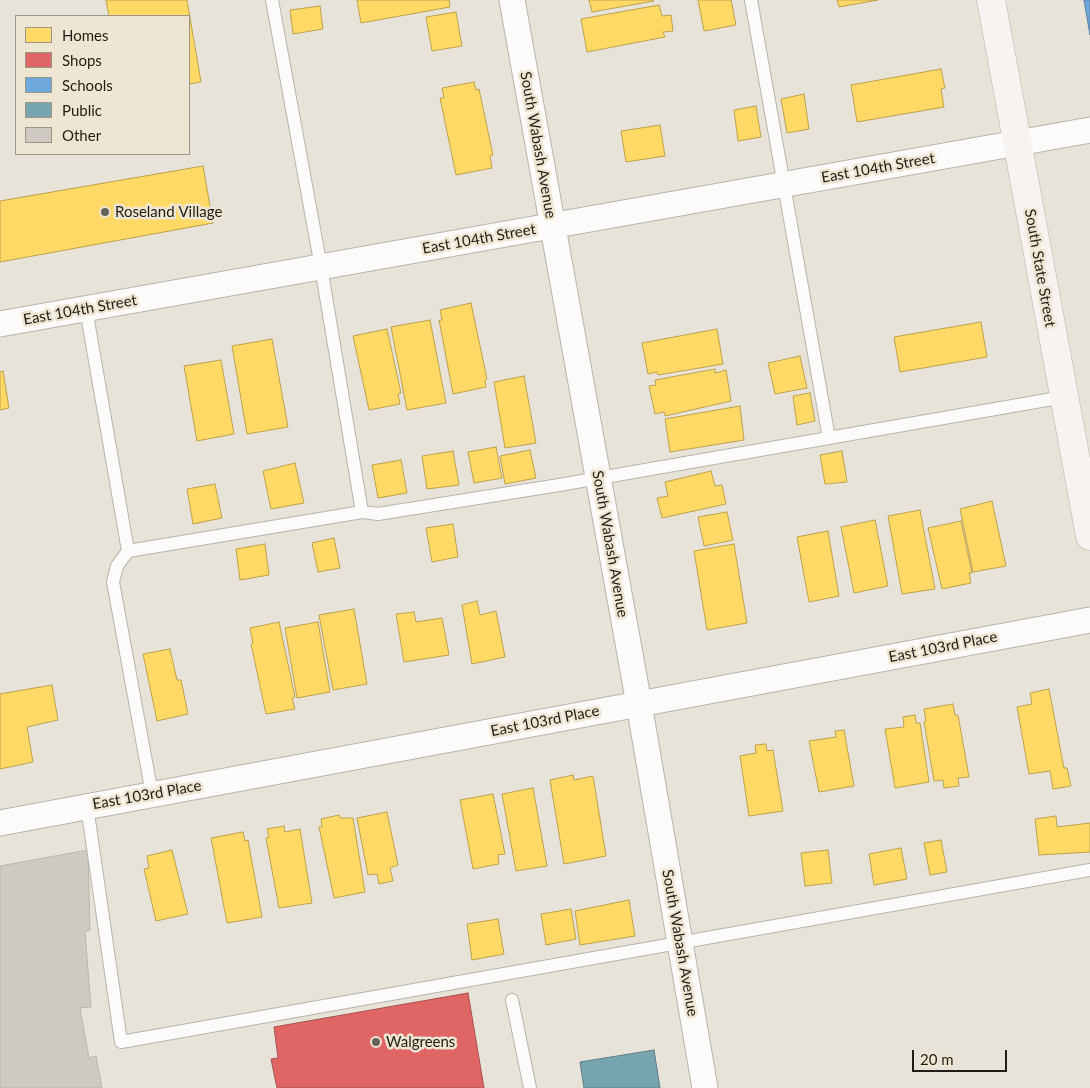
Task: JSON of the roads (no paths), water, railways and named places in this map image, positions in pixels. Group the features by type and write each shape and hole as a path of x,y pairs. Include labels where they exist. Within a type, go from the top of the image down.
{"street":[{"name":"South Wabash Avenue","path":"512,0 639,704 705,1088"},
{"name":"South State Street","path":"991,0 1090,536"},
{"name":"East 104th Street","path":"0,324 1090,130"},
{"name":"East 103rd Place","path":"0,823 1090,620"}],"lane":[{"path":"272,0 321,267 362,512"},
{"path":"751,0 829,438"},
{"path":"86,309 128,551"},
{"path":"152,794 113,582 117,566 128,551 362,512 378,514 598,478 1064,397"},
{"path":"87,806 121,1042 1090,870"},
{"path":"512,1000 530,1088"}],"place":[{"name":"Roseland Village","path":"105,212"},
{"name":"Walgreens","path":"376,1042"}]}
